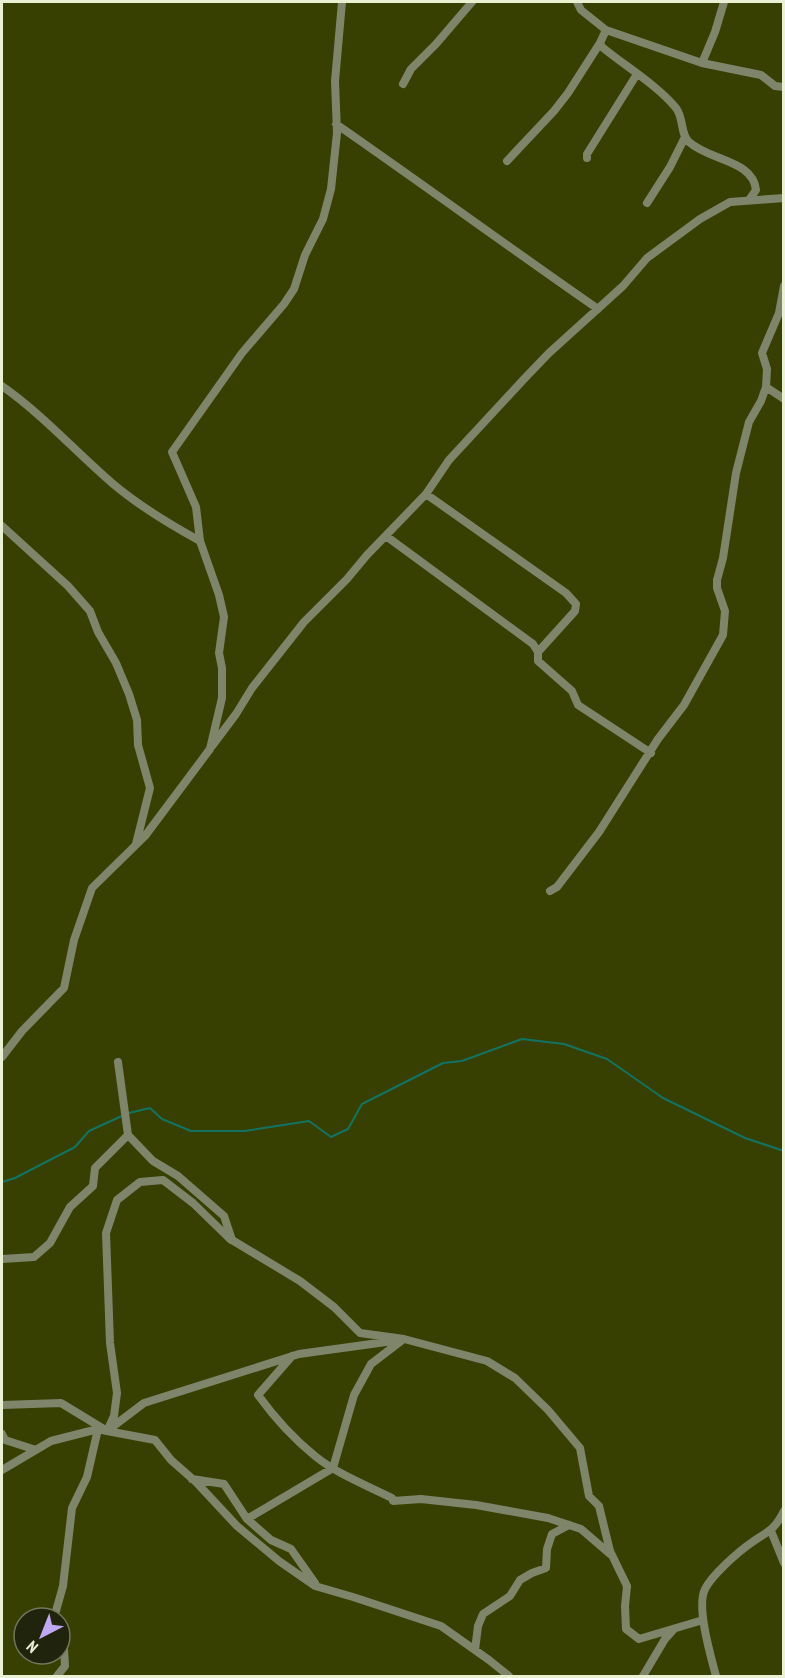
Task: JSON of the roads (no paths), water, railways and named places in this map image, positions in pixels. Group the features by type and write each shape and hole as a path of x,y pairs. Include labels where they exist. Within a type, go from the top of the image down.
{"street":[{"path":"210,749 222,698 222,668 219,654 224,617 219,594 200,541 196,507 172,452 242,353 294,289 305,255 323,219 328,201 337,133 335,81 342,2"},
{"path":"403,84 411,69 472,2"},
{"path":"577,2 581,10 606,30 702,63 761,75 775,86 783,87"},
{"path":"702,63 724,2"},
{"path":"507,161 554,111 595,53 606,30"},
{"path":"600,43 611,55 637,74 678,110 685,137 706,154 731,162 749,173 756,190 749,200"},
{"path":"587,158 587,154 603,127 637,74"},
{"path":"336,124 598,309"},
{"path":"647,202 670,167 685,137"},
{"path":"2,1057 22,1031 64,988 74,940 92,888 135,848 236,714 252,688 304,622 426,494 449,460 524,379 623,286 646,258 671,238 713,210 730,202 783,198"},
{"path":"550,891 557,887 599,832 684,705 723,634 725,611 717,588 717,580 723,558 736,473 749,422 766,387 767,369 762,352 781,315 783,286"},
{"path":"2,386 29,407 127,495 164,521 200,541"},
{"path":"766,387 783,399"},
{"path":"426,494 566,593 576,604 575,611 538,652"},
{"path":"2,526 68,586 90,611 129,694 137,720 140,754 150,788 135,848"},
{"path":"386,536 533,644 538,652 538,661 572,691 578,705 651,753"},
{"path":"118,1062 128,1135 153,1161 178,1176 224,1216 232,1240"},
{"path":"2,1259 34,1257 50,1243 70,1207 93,1186 95,1168 128,1135"},
{"path":"57,1606 63,1586 72,1508 87,1477 103,1430 114,1416 117,1393 110,1343 106,1233 117,1200 140,1182 163,1180 193,1203 232,1240 300,1281 334,1307 360,1333 404,1339 487,1361 515,1378 548,1410 580,1448 589,1496 599,1506 612,1556 627,1586 626,1629 639,1639 703,1620"},
{"path":"2,1470 51,1440 103,1430 144,1403 292,1356 404,1339"},
{"path":"247,1519 333,1468 351,1405 371,1364 404,1339"},
{"path":"292,1356 258,1395 272,1414 306,1448 333,1468 392,1498 393,1501 421,1499 476,1505 548,1518 581,1529 612,1556"},
{"path":"2,1405 61,1403 103,1430 154,1440 237,1526 279,1561 317,1587 441,1626 509,1677"},
{"path":"2,1434 5,1440 36,1450"},
{"path":"192,1479 224,1484 247,1519 271,1540 291,1549 317,1587"},
{"path":"716,1677 703,1620 704,1590 719,1571 750,1543 771,1531 783,1511"},
{"path":"475,1650 478,1626 483,1614 510,1596 520,1581 546,1568 547,1549 552,1534 569,1525"},
{"path":"771,1531 783,1563"},
{"path":"643,1677 664,1639 675,1628"}],"waterway":[{"path":"129,1113 150,1108 162,1119 191,1131 245,1131 309,1121 331,1137 348,1129 362,1104 443,1063 462,1061 522,1039 564,1044 607,1059 663,1098 745,1138 784,1151"},
{"path":"2,1182 15,1178 75,1147 89,1131 124,1115"}]}
